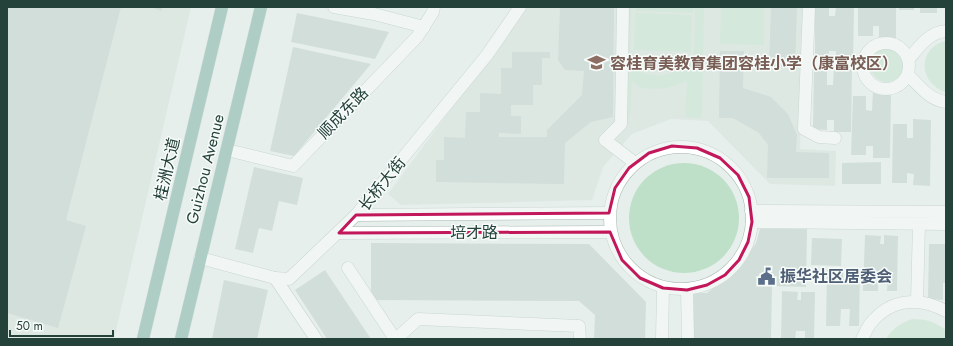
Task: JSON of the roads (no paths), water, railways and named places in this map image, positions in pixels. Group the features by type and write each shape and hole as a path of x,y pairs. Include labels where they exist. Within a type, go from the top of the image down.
{"main road":[{"name":"桂洲大道","path":"143,337 222,7"},
{"name":"Guizhou Avenue","path":"181,339 261,7"}],"street":[{"path":"334,7 375,11 424,27"},
{"name":"顺成东路","path":"227,150 293,166 417,37 433,12 434,7"},
{"name":"长桥大街","path":"200,258 275,278 289,279 339,233 356,215 487,55 520,7"},
{"path":"623,7 621,124 605,140 635,163"},
{"path":"809,7 804,129 819,137 835,138"},
{"path":"909,60 923,43 932,36 946,31"},
{"path":"886,42 900,47 906,52 909,60 910,67 908,75 904,82 898,87 882,89 875,87 864,75 863,60 872,47 878,44 886,42"},
{"path":"807,63 863,64"},
{"path":"908,75 928,96 939,101 946,102"},
{"path":"672,146 697,148 720,158 738,175 749,197 752,216 748,242 739,260 725,275 707,285 687,290 663,288 640,278 622,260 610,232 609,213 615,188 629,168 635,163 649,153 672,146"},
{"path":"752,216 946,212"},
{"name":"培才路","path":"356,215 609,213"},
{"path":"752,216 946,224"},
{"path":"917,301 919,224"},
{"name":"培才路","path":"339,233 610,232"},
{"path":"348,268 396,339 418,319 580,326 580,339"},
{"path":"275,278 316,339"},
{"path":"662,339 663,288"},
{"path":"687,290 688,339"},
{"path":"862,339 870,323 883,311 899,304 917,301 934,305 946,311"}],"place":[{"name":"容桂育美教育集团容桂小学（康富校区）","path":"597,63"},
{"name":"振华社区居委会","path":"767,276"}]}
